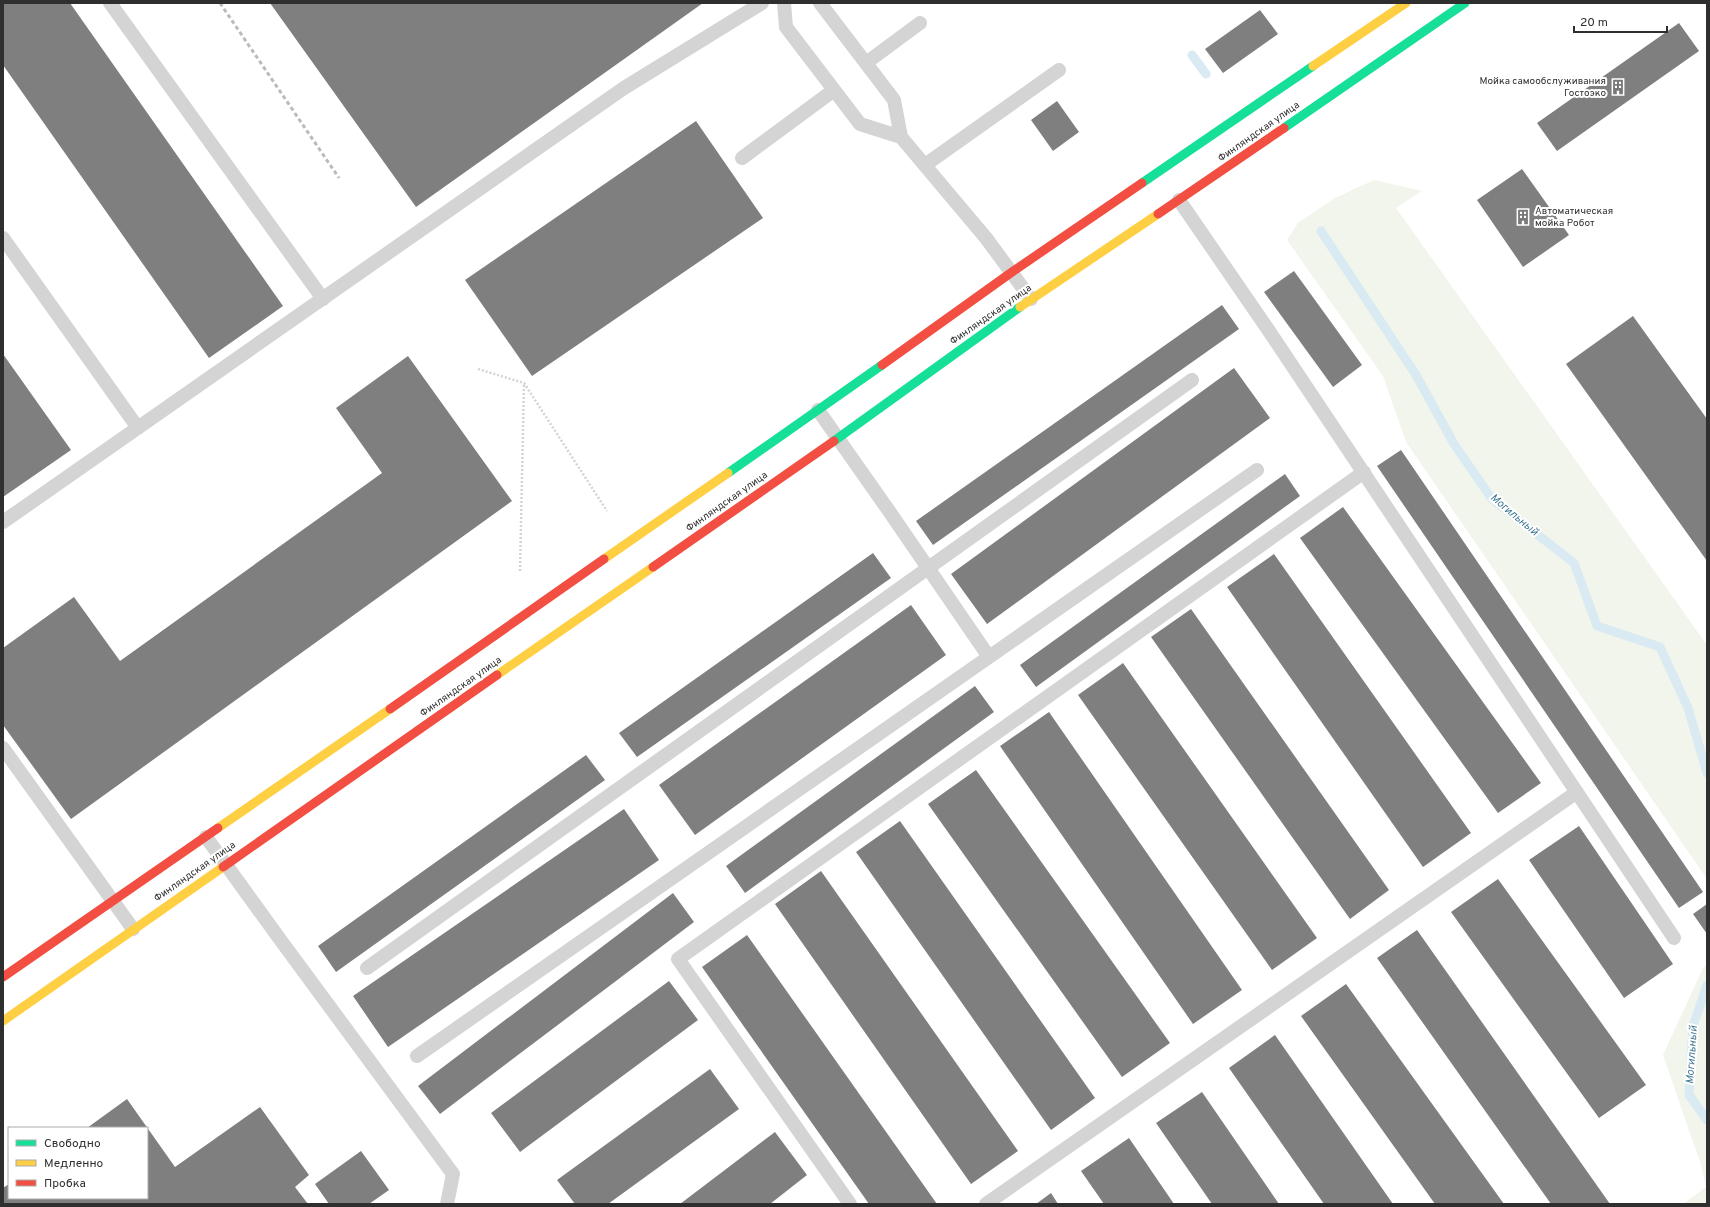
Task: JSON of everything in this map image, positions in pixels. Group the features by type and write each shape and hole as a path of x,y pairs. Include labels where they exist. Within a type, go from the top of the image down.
{"street":[{"path":"3,977 818,410 1012,272 1162,174 1406,3"},
{"name":"Финляндская улица","path":"3,1021 225,864 838,438 1031,299 1177,197 1465,3"}],"lane":[{"path":"110,3 323,299"},
{"path":"3,522 624,88 762,3"},
{"path":"784,3 786,27 860,124 901,137"},
{"path":"820,3 894,100 901,137 986,238 1031,299"},
{"path":"866,63 920,23"},
{"path":"925,165 1059,70"},
{"path":"742,158 834,90"},
{"path":"1177,197 1364,472 1674,938"},
{"path":"3,238 138,428"},
{"path":"367,968 1192,380"},
{"path":"818,410 929,568 989,657"},
{"path":"417,1056 1257,470"},
{"path":"850,1204 678,959 1364,472"},
{"path":"3,748 133,929"},
{"path":"986,1204 1578,792"},
{"path":"206,837 452,1174 447,1204"}],"path":[{"path":"478,369 524,383 607,511"},
{"path":"520,572 524,383"}],"shaded area":[{"path":"1374,180 1422,191 1396,208 1707,645 1707,879 1406,442 1383,376 1287,240 1298,223 1335,198"},
{"path":"1707,965 1707,1204 1683,1204 1706,1187 1701,1165 1663,1055 1703,968"}],"building":[{"path":"3,3 70,3 283,306 209,358 3,65"},
{"path":"270,3 703,3 416,207"},
{"path":"1260,10 1278,34 1223,73 1205,49"},
{"name":"Мойка самообслуживания Гостоэко","path":"1679,23 1699,51 1557,151 1537,123"},
{"path":"1057,101 1079,132 1053,151 1031,120"},
{"path":"696,121 763,218 532,376 465,280"},
{"name":"Автоматическая мойка Робот","path":"1522,169 1569,235 1523,267 1477,200"},
{"path":"1294,271 1362,365 1333,387 1264,292"},
{"path":"1222,305 1239,329 933,545 916,521"},
{"path":"1633,316 1707,419 1707,561 1566,364"},
{"path":"3,354 71,450 3,497"},
{"path":"408,356 512,501 71,819 3,725 3,648 74,597 120,661 382,473 336,408"},
{"path":"1234,368 1270,418 987,624 951,574"},
{"path":"1401,450 1703,892 1679,908 1377,466"},
{"path":"1285,474 1300,496 1036,687 1020,665"},
{"path":"1343,507 1541,783 1498,813 1300,538"},
{"path":"873,553 891,578 637,757 619,733"},
{"path":"1274,554 1471,833 1423,867 1227,587"},
{"path":"911,605 946,655 695,835 659,785"},
{"path":"1191,609 1389,890 1350,919 1151,637"},
{"path":"1123,663 1317,938 1272,970 1078,695"},
{"path":"975,686 994,712 745,893 726,866"},
{"path":"1049,712 1242,990 1193,1024 1000,746"},
{"path":"586,755 605,780 336,972 318,946"},
{"path":"976,770 1170,1043 1122,1077 928,804"},
{"path":"624,809 659,860 388,1047 353,996"},
{"path":"900,821 1095,1098 1051,1130 856,852"},
{"path":"1579,826 1673,964 1624,998 1529,860"},
{"path":"821,871 1018,1151 971,1184 775,904"},
{"path":"1498,879 1646,1085 1599,1118 1451,912"},
{"path":"673,893 694,922 440,1114 418,1086"},
{"path":"1707,904 1707,934 1693,914"},
{"path":"1417,930 1610,1204 1551,1204 1377,958"},
{"path":"747,935 937,1204 869,1204 702,967"},
{"path":"669,981 698,1020 520,1152 491,1113"},
{"path":"1346,984 1504,1204 1435,1204 1301,1016"},
{"path":"1275,1035 1393,1204 1324,1204 1229,1068"},
{"path":"710,1069 739,1109 608,1204 575,1204 557,1180"},
{"path":"1202,1092 1279,1204 1212,1204 1156,1123"},
{"path":"127,1099 147,1127 88,1127"},
{"path":"260,1107 309,1175 295,1187 308,1204 3,1204 3,1188 8,1185 8,1199 148,1199 148,1129 175,1167"},
{"path":"775,1132 807,1175 770,1204 680,1204"},
{"path":"1129,1138 1174,1204 1104,1204 1081,1171"},
{"path":"361,1151 389,1190 369,1204 329,1204 315,1184"},
{"path":"1051,1193 1058,1204 1036,1204"}],"waterway":[{"path":"1192,55 1206,74"},
{"name":"Могильный","path":"1321,231 1416,375 1454,444 1492,499 1574,563 1597,626 1660,647 1688,708 1707,773"},
{"name":"Могильный","path":"1707,985 1693,1026 1689,1095 1707,1120"}],"railway":[{"path":"220,3 339,178"}],"traffic: fast":[{"path":"1284,128 1465,3"},
{"path":"1142,183 1313,66"},
{"path":"834,441 1020,307"},
{"path":"728,473 882,365"}],"traffic: slow":[{"path":"1313,66 1406,3"},
{"path":"1020,307 1158,214"},
{"path":"604,559 728,473"},
{"path":"497,675 653,567"},
{"path":"218,828 390,709"},
{"path":"3,1021 223,867"}],"traffic: jam":[{"path":"1158,214 1284,128"},
{"path":"882,365 1012,272 1142,183"},
{"path":"653,567 834,441"},
{"path":"390,709 604,559"},
{"path":"223,867 497,675"},
{"path":"3,977 218,828"}],"place":[{"name":"Мойка самообслуживания Гостоэко","path":"1618,87"},
{"name":"Автоматическая мойка Робот","path":"1523,217"}]}
